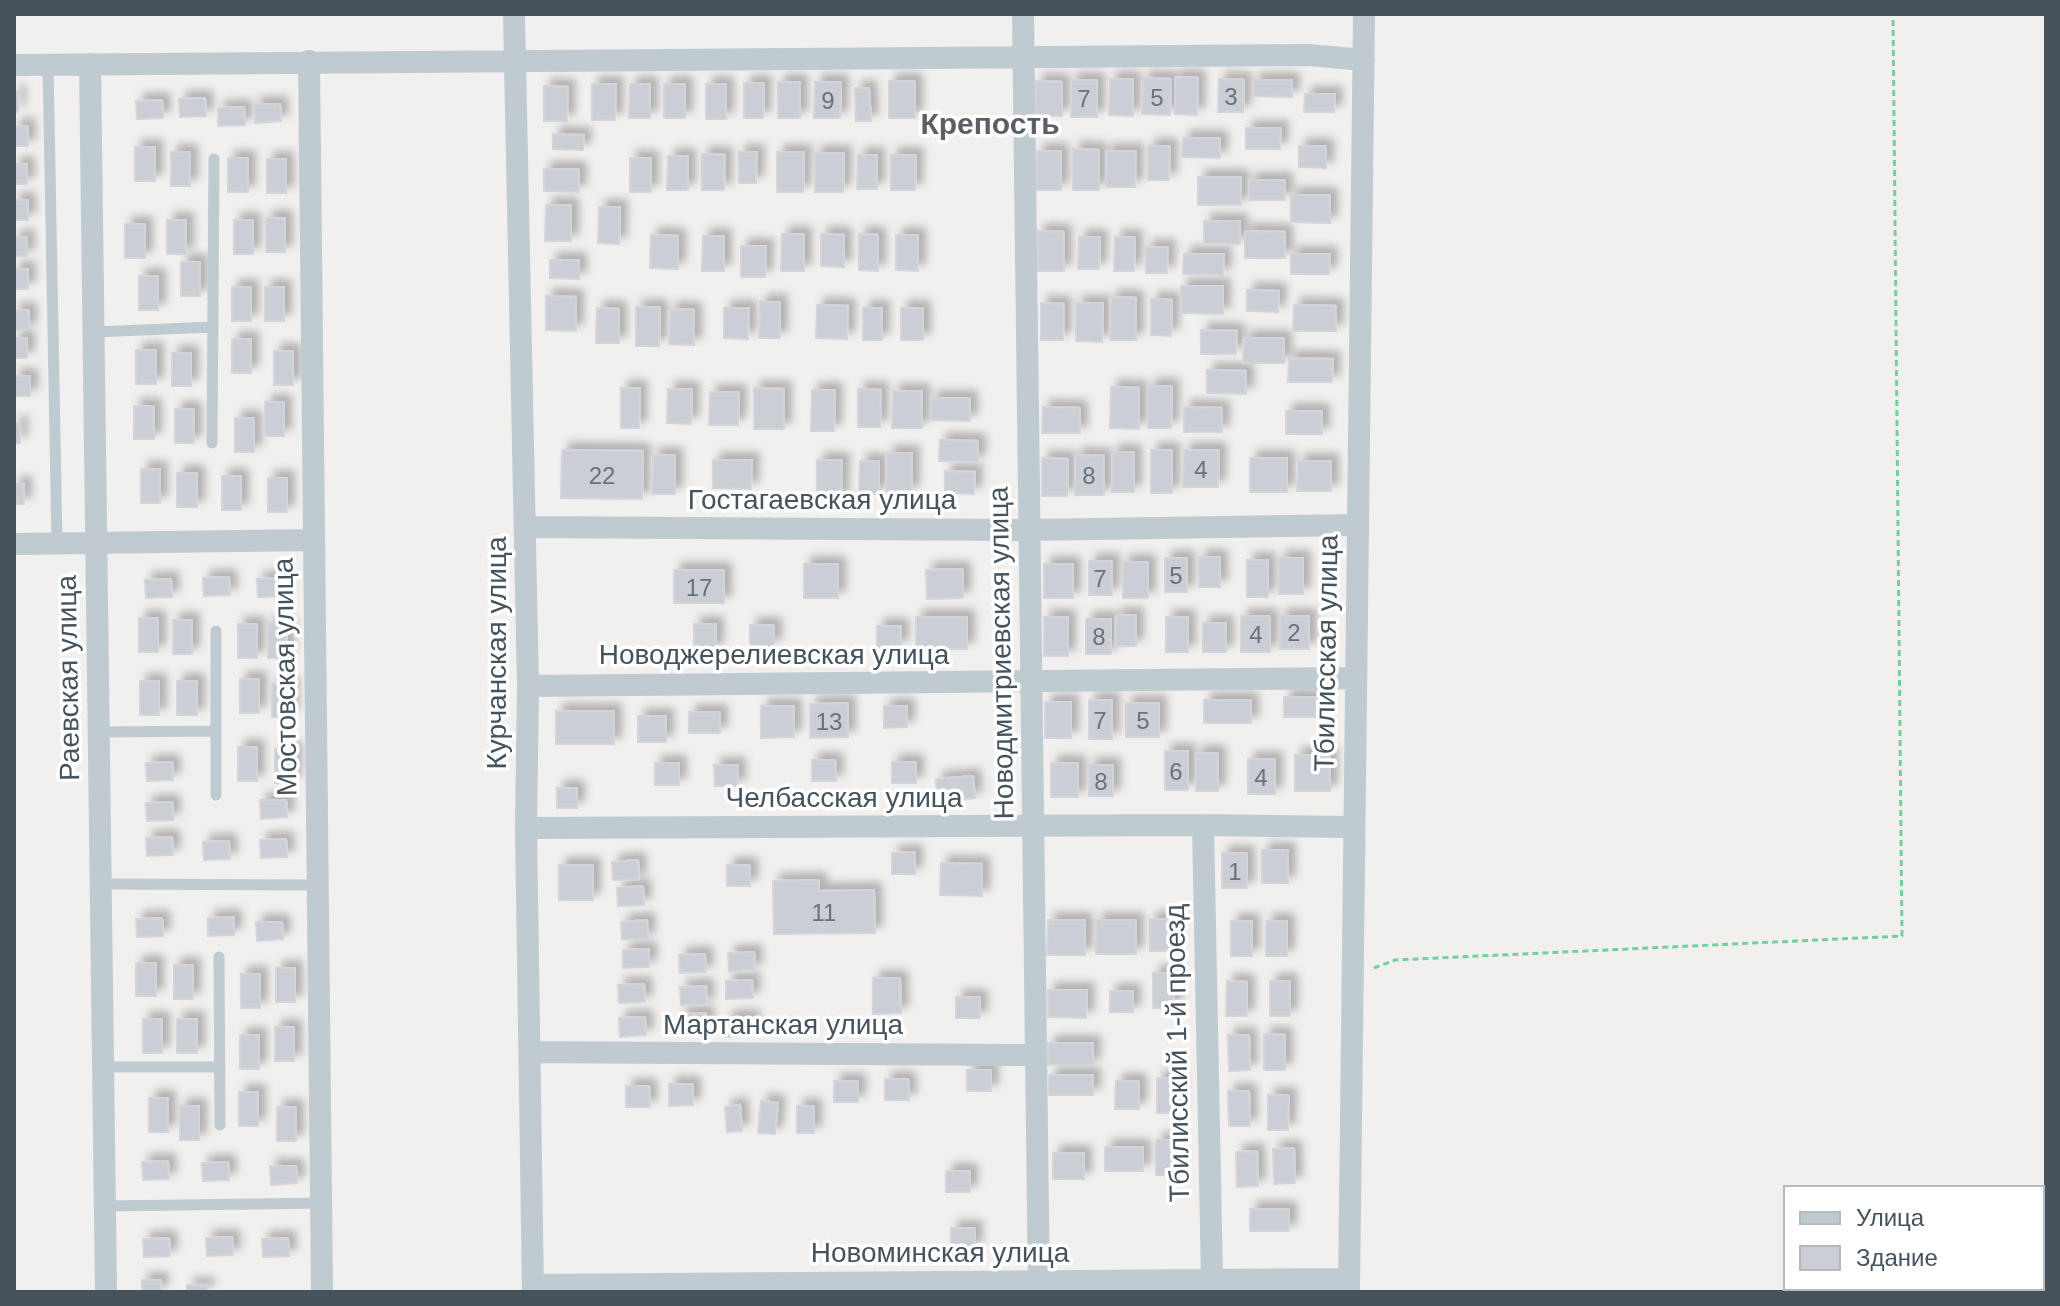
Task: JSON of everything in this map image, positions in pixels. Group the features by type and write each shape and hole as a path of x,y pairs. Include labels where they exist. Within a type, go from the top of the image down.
{"street":[{"name":"Курчанская улица","path":"514,14 528,686 526,828 533,1288"},
{"name":"Новодмитриевская улица","path":"1023,14 1038,1287"},
{"name":"Тбилисская улица","path":"1349,1285 1364,14"},
{"path":"14,65 1308,55 1364,60"},
{"name":"Мостовская улица","path":"309,61 322,1292"},
{"name":"Раевская улица","path":"90,64 106,1292"},
{"name":"Гостагаевская улица","path":"525,527 1029,530 1358,525"},
{"path":"14,544 314,540"},
{"name":"Новоджерелиевская улица","path":"528,686 1356,678"},
{"name":"Тбилисский 1-й проезд","path":"1203,825 1222,1286"},
{"name":"Челбасская улица","path":"526,828 1354,827"},
{"name":"Мартанская улица","path":"530,1052 1036,1055"},
{"name":"Новоминская улица","path":"533,1288 1349,1285"}],"lane":[{"path":"48,64 57,544"},
{"path":"212,443 214,159"},
{"path":"94,332 213,327"},
{"path":"216,631 216,795"},
{"path":"99,732 216,731"},
{"path":"101,884 317,885"},
{"path":"219,957 220,1125"},
{"path":"103,1067 220,1067"},
{"path":"105,1206 321,1203"}],"path":[{"path":"1352,976 1395,960 1902,936 1893,14"}],"building":[{"path":"1175,77 1198,78 1197,115 1175,114"},
{"path":"1143,78 1171,79 1170,115 1142,114"},
{"path":"1110,79 1133,79 1133,116 1109,115"},
{"path":"1219,79 1244,80 1243,112 1218,112"},
{"path":"1071,80 1097,80 1097,117 1071,117"},
{"path":"1253,80 1292,80 1292,97 1253,96"},
{"path":"889,81 915,81 915,118 889,118"},
{"path":"1036,81 1062,82 1062,116 1036,116"},
{"path":"778,82 800,82 800,118 778,118"},
{"path":"815,82 841,82 840,118 814,118"},
{"path":"744,83 764,83 763,118 744,118"},
{"path":"592,84 616,84 615,120 592,120"},
{"path":"630,84 650,84 650,118 629,118"},
{"path":"664,84 685,84 685,118 664,118"},
{"path":"706,84 726,84 726,119 706,119"},
{"path":"544,86 568,87 567,121 544,121"},
{"path":"855,88 869,88 871,121 856,121"},
{"path":"14,92 18,92 18,112 14,112"},
{"path":"1305,94 1335,94 1334,112 1304,112"},
{"path":"205,98 206,116 180,117 179,99"},
{"path":"162,100 163,118 137,119 136,101"},
{"path":"254,104 280,104 281,121 255,123"},
{"path":"244,107 245,125 218,126 218,108"},
{"path":"14,126 28,126 28,146 14,146"},
{"path":"1246,128 1281,128 1280,149 1246,149"},
{"path":"553,134 584,135 583,150 553,149"},
{"path":"1183,138 1220,138 1220,158 1182,157"},
{"path":"1148,146 1170,146 1169,180 1148,180"},
{"path":"1299,146 1326,146 1326,168 1299,167"},
{"path":"135,147 155,147 155,181 135,181"},
{"path":"1073,149 1099,150 1099,190 1073,190"},
{"path":"1037,151 1061,151 1061,190 1036,190"},
{"path":"1106,151 1136,151 1135,187 1106,187"},
{"path":"171,152 190,152 190,186 171,186"},
{"path":"739,152 757,152 756,183 739,183"},
{"path":"777,152 804,152 803,192 777,192"},
{"path":"815,153 844,153 843,192 815,192"},
{"path":"702,154 725,155 724,190 702,190"},
{"path":"858,155 877,155 877,189 857,189"},
{"path":"891,155 916,155 915,190 891,190"},
{"path":"668,156 688,156 688,190 667,190"},
{"path":"228,158 248,158 248,192 228,192"},
{"path":"630,158 651,158 651,192 630,192"},
{"path":"267,159 286,159 286,193 267,193"},
{"path":"14,164 27,164 27,184 14,184"},
{"path":"544,169 579,169 579,192 544,191"},
{"path":"1198,177 1241,177 1241,205 1198,205"},
{"path":"1249,180 1285,180 1285,200 1249,200"},
{"path":"1291,195 1330,195 1330,223 1291,222"},
{"path":"14,200 28,200 28,220 14,220"},
{"path":"546,205 571,205 571,241 545,241"},
{"path":"599,207 620,207 619,244 598,243"},
{"path":"266,218 285,218 285,252 266,252"},
{"path":"167,220 186,220 186,254 167,254"},
{"path":"234,220 253,220 253,254 234,254"},
{"path":"1204,221 1240,221 1240,244 1204,243"},
{"path":"125,224 145,224 145,258 125,258"},
{"path":"1038,231 1064,232 1064,271 1038,271"},
{"path":"1245,231 1285,232 1285,258 1245,258"},
{"path":"782,234 804,234 804,271 781,271"},
{"path":"821,234 844,235 844,267 821,266"},
{"path":"859,234 878,235 878,271 859,270"},
{"path":"651,235 678,236 678,269 650,268"},
{"path":"896,235 918,235 918,271 896,270"},
{"path":"703,236 724,236 724,271 702,271"},
{"path":"14,237 27,237 27,256 14,256"},
{"path":"1079,237 1100,237 1099,269 1078,269"},
{"path":"1115,237 1135,237 1134,271 1114,271"},
{"path":"741,246 766,246 765,277 741,277"},
{"path":"1146,247 1168,247 1167,273 1146,273"},
{"path":"1184,254 1224,254 1223,275 1183,274"},
{"path":"1291,254 1330,254 1329,274 1291,274"},
{"path":"550,260 579,260 579,279 550,278"},
{"path":"181,262 200,262 200,296 181,296"},
{"path":"14,269 28,269 28,289 14,289"},
{"path":"139,276 158,276 158,310 139,310"},
{"path":"1181,286 1223,286 1223,314 1181,313"},
{"path":"232,287 251,287 251,321 232,321"},
{"path":"265,287 284,287 284,321 265,321"},
{"path":"1247,290 1279,291 1278,312 1247,311"},
{"path":"546,296 576,297 576,331 546,330"},
{"path":"1111,297 1136,298 1136,340 1110,340"},
{"path":"1151,299 1172,300 1171,336 1151,335"},
{"path":"760,302 780,302 780,338 759,338"},
{"path":"1041,303 1064,304 1063,340 1041,340"},
{"path":"1076,303 1103,303 1102,342 1076,341"},
{"path":"817,305 848,306 847,339 816,338"},
{"path":"1294,305 1336,306 1336,331 1293,331"},
{"path":"636,307 660,307 659,346 636,346"},
{"path":"597,308 619,309 619,343 596,343"},
{"path":"724,308 749,308 748,339 724,338"},
{"path":"863,308 882,308 882,340 863,340"},
{"path":"901,308 923,308 923,340 901,340"},
{"path":"670,309 694,310 694,345 669,344"},
{"path":"14,310 29,310 29,330 14,330"},
{"path":"1201,330 1237,331 1236,354 1201,354"},
{"path":"14,338 27,338 27,358 14,358"},
{"path":"1244,338 1284,338 1284,363 1243,363"},
{"path":"232,339 251,339 251,373 232,373"},
{"path":"136,350 156,350 156,384 136,384"},
{"path":"274,351 293,351 293,385 274,385"},
{"path":"172,353 191,353 191,386 172,386"},
{"path":"1289,358 1333,359 1332,382 1288,382"},
{"path":"1207,370 1246,371 1246,394 1207,393"},
{"path":"14,376 30,376 30,396 14,396"},
{"path":"1148,386 1172,386 1171,428 1148,428"},
{"path":"1111,387 1139,388 1139,429 1110,428"},
{"path":"621,388 640,388 639,428 621,428"},
{"path":"754,388 784,389 784,429 754,429"},
{"path":"668,389 692,389 691,424 667,423"},
{"path":"858,389 881,390 880,427 858,427"},
{"path":"812,390 835,390 834,431 811,431"},
{"path":"893,391 922,391 922,428 892,428"},
{"path":"710,392 739,392 738,425 709,425"},
{"path":"931,398 970,398 970,421 931,420"},
{"path":"265,402 284,402 284,436 265,436"},
{"path":"134,406 154,406 154,439 134,439"},
{"path":"1043,407 1080,408 1080,433 1042,433"},
{"path":"1184,407 1222,408 1222,432 1184,432"},
{"path":"175,409 194,409 194,443 175,443"},
{"path":"1286,411 1322,411 1322,434 1286,434"},
{"path":"235,418 254,418 254,452 235,452"},
{"path":"14,423 20,423 20,443 14,443"},
{"path":"940,440 978,441 978,462 939,461"},
{"path":"562,450 643,451 642,499 561,498"},
{"path":"1151,450 1172,450 1172,493 1151,493"},
{"path":"1184,450 1219,450 1218,487 1183,487"},
{"path":"1112,452 1134,452 1134,492 1112,492"},
{"path":"887,453 912,453 912,493 886,492"},
{"path":"653,455 675,455 675,494 652,494"},
{"path":"1075,455 1104,456 1104,495 1075,495"},
{"path":"1042,458 1068,459 1067,496 1042,496"},
{"path":"1250,458 1287,458 1287,492 1250,492"},
{"path":"713,460 752,460 751,489 713,488"},
{"path":"817,460 842,460 841,499 817,499"},
{"path":"860,461 879,461 879,494 859,494"},
{"path":"1298,461 1331,461 1331,491 1297,491"},
{"path":"141,469 160,469 160,503 141,503"},
{"path":"945,471 975,472 974,494 945,493"},
{"path":"177,473 197,473 197,507 177,507"},
{"path":"222,476 241,476 241,510 222,510"},
{"path":"268,478 287,478 287,512 268,512"},
{"path":"14,484 24,484 24,504 14,504"},
{"path":"1199,557 1220,557 1220,587 1199,587"},
{"path":"1165,558 1187,558 1187,592 1165,592"},
{"path":"1279,558 1303,558 1303,594 1279,594"},
{"path":"1247,560 1268,560 1268,597 1247,597"},
{"path":"1089,561 1112,561 1112,595 1089,595"},
{"path":"1123,562 1148,562 1148,598 1123,598"},
{"path":"804,564 838,564 838,598 804,598"},
{"path":"1044,564 1073,564 1073,598 1044,598"},
{"path":"963,569 963,598 927,599 926,570"},
{"path":"674,570 724,570 724,603 674,603"},
{"path":"229,577 230,595 204,596 203,578"},
{"path":"284,578 284,596 258,597 257,579"},
{"path":"171,579 172,597 146,598 145,580"},
{"path":"1116,615 1136,615 1136,646 1115,646"},
{"path":"1241,616 1270,616 1270,652 1241,652"},
{"path":"1280,616 1309,616 1309,649 1280,649"},
{"path":"916,617 967,617 967,649 916,649"},
{"path":"1044,617 1068,617 1068,656 1044,656"},
{"path":"1166,617 1188,617 1188,652 1166,652"},
{"path":"139,618 158,618 158,652 139,652"},
{"path":"1086,619 1111,619 1111,654 1086,654"},
{"path":"173,620 192,620 192,654 173,654"},
{"path":"1203,623 1226,623 1226,652 1203,652"},
{"path":"238,624 257,624 257,658 238,658"},
{"path":"268,624 287,624 287,658 268,658"},
{"path":"694,624 716,624 716,650 694,650"},
{"path":"750,625 774,625 774,646 750,646"},
{"path":"877,626 901,626 901,647 877,647"},
{"path":"240,679 259,679 259,713 240,713"},
{"path":"140,681 159,681 159,715 140,715"},
{"path":"177,681 197,681 197,715 177,715"},
{"path":"272,684 291,684 291,717 272,717"},
{"path":"1284,697 1316,697 1316,717 1284,717"},
{"path":"1089,700 1112,700 1112,739 1089,739"},
{"path":"1204,700 1251,700 1251,723 1204,723"},
{"path":"1045,702 1071,702 1071,738 1045,738"},
{"path":"848,703 848,737 810,738 810,704"},
{"path":"1126,703 1159,703 1159,737 1126,737"},
{"path":"761,706 794,706 794,737 761,738"},
{"path":"884,706 907,706 907,727 884,728"},
{"path":"556,711 614,711 614,744 556,744"},
{"path":"689,712 720,712 720,733 689,733"},
{"path":"638,716 666,716 666,742 638,742"},
{"path":"238,747 257,747 257,781 238,781"},
{"path":"275,749 294,749 294,783 275,783"},
{"path":"1165,751 1188,751 1188,790 1165,790"},
{"path":"1196,753 1218,753 1218,791 1196,791"},
{"path":"1295,755 1330,755 1330,791 1295,791"},
{"path":"1248,759 1275,759 1275,794 1248,794"},
{"path":"812,760 835,760 836,781 812,781"},
{"path":"172,762 173,780 147,781 146,763"},
{"path":"892,762 916,762 916,783 892,783"},
{"path":"655,763 679,763 679,785 655,785"},
{"path":"1051,763 1078,763 1078,797 1051,797"},
{"path":"714,765 738,765 738,786 715,786"},
{"path":"1089,765 1113,765 1113,796 1089,796"},
{"path":"973,776 975,798 937,801 936,779"},
{"path":"557,788 577,788 577,808 557,808"},
{"path":"260,800 286,800 287,817 261,819"},
{"path":"172,802 173,820 147,821 146,803"},
{"path":"172,837 173,855 147,856 146,838"},
{"path":"286,839 287,857 261,858 260,840"},
{"path":"229,841 230,859 204,860 203,842"},
{"path":"1262,850 1288,850 1288,883 1262,883"},
{"path":"915,852 915,874 892,874 892,853"},
{"path":"1222,853 1247,853 1247,888 1222,888"},
{"path":"638,860 639,879 613,880 612,862"},
{"path":"941,863 982,864 982,896 940,895"},
{"path":"559,865 593,865 593,900 559,900"},
{"path":"727,865 750,865 750,886 727,886"},
{"path":"819,880 819,891 874,890 875,933 774,934 773,881"},
{"path":"643,886 644,905 618,906 617,888"},
{"path":"234,917 234,935 208,936 208,918"},
{"path":"162,918 163,936 137,937 136,919"},
{"path":"1150,919 1173,919 1173,951 1150,951"},
{"path":"647,920 648,939 622,939 621,922"},
{"path":"1048,920 1085,920 1085,955 1047,955"},
{"path":"1096,920 1136,920 1136,954 1096,954"},
{"path":"1231,921 1252,921 1252,956 1231,956"},
{"path":"1266,921 1287,921 1287,956 1266,956"},
{"path":"256,922 282,922 283,939 257,941"},
{"path":"649,949 649,967 623,968 623,950"},
{"path":"754,952 755,970 729,971 728,953"},
{"path":"705,954 706,972 680,973 679,955"},
{"path":"136,963 156,963 156,996 136,996"},
{"path":"174,965 193,965 193,999 174,999"},
{"path":"276,968 295,968 295,1002 276,1002"},
{"path":"1153,973 1174,973 1174,1008 1153,1008"},
{"path":"241,974 260,974 260,1008 241,1008"},
{"path":"873,978 900,978 901,1013 873,1014"},
{"path":"752,980 753,998 726,999 726,981"},
{"path":"1227,981 1247,982 1247,1016 1226,1016"},
{"path":"1270,981 1290,981 1290,1016 1270,1016"},
{"path":"644,984 645,1002 619,1003 618,985"},
{"path":"706,986 707,1004 681,1005 680,987"},
{"path":"1048,990 1087,990 1086,1018 1048,1017"},
{"path":"1110,991 1133,991 1133,1012 1110,1012"},
{"path":"956,997 980,997 980,1018 956,1018"},
{"path":"706,1013 707,1031 681,1032 680,1014"},
{"path":"645,1017 646,1035 620,1037 619,1018"},
{"path":"752,1017 753,1035 726,1037 726,1018"},
{"path":"143,1019 162,1019 162,1053 143,1053"},
{"path":"177,1019 197,1019 197,1053 177,1053"},
{"path":"275,1027 294,1027 294,1061 275,1061"},
{"path":"1264,1034 1285,1035 1285,1070 1264,1070"},
{"path":"240,1035 259,1035 259,1069 240,1069"},
{"path":"1228,1035 1249,1035 1250,1070 1229,1071"},
{"path":"1048,1043 1093,1043 1093,1065 1048,1065"},
{"path":"967,1070 991,1070 991,1091 967,1091"},
{"path":"1049,1075 1093,1075 1093,1095 1049,1095"},
{"path":"1157,1078 1178,1078 1178,1113 1157,1113"},
{"path":"885,1079 908,1079 909,1100 885,1100"},
{"path":"834,1081 858,1081 858,1102 834,1102"},
{"path":"1116,1081 1139,1081 1139,1109 1115,1109"},
{"path":"669,1084 693,1084 693,1105 669,1106"},
{"path":"626,1086 649,1086 650,1107 626,1107"},
{"path":"1228,1091 1249,1091 1250,1126 1229,1126"},
{"path":"239,1092 258,1092 258,1126 239,1126"},
{"path":"1268,1095 1289,1095 1288,1130 1268,1130"},
{"path":"149,1098 168,1098 168,1132 149,1132"},
{"path":"761,1101 778,1103 775,1134 758,1133"},
{"path":"740,1105 742,1131 727,1132 725,1107"},
{"path":"180,1106 199,1106 199,1140 180,1140"},
{"path":"797,1106 814,1106 814,1133 797,1133"},
{"path":"277,1107 296,1107 296,1141 277,1141"},
{"path":"1156,1140 1177,1140 1177,1175 1156,1175"},
{"path":"1105,1147 1143,1147 1143,1171 1105,1171"},
{"path":"1294,1148 1295,1183 1274,1184 1273,1149"},
{"path":"1257,1151 1258,1186 1237,1187 1236,1152"},
{"path":"1053,1153 1084,1153 1084,1179 1053,1179"},
{"path":"168,1161 169,1179 143,1180 142,1162"},
{"path":"228,1162 229,1180 203,1181 202,1163"},
{"path":"270,1166 296,1166 297,1183 271,1185"},
{"path":"946,1171 970,1171 970,1192 946,1192"},
{"path":"1250,1209 1289,1209 1289,1231 1250,1231"},
{"path":"951,1228 975,1228 975,1249 951,1249"},
{"path":"232,1237 233,1255 207,1256 206,1238"},
{"path":"169,1238 170,1256 144,1257 143,1239"},
{"path":"288,1238 289,1256 263,1257 262,1239"},
{"path":"142,1280 161,1280 161,1292 142,1292"},
{"path":"187,1285 207,1285 207,1292 187,1292"}],"district":[{"name":"Крепость","path":"990,123"}]}
